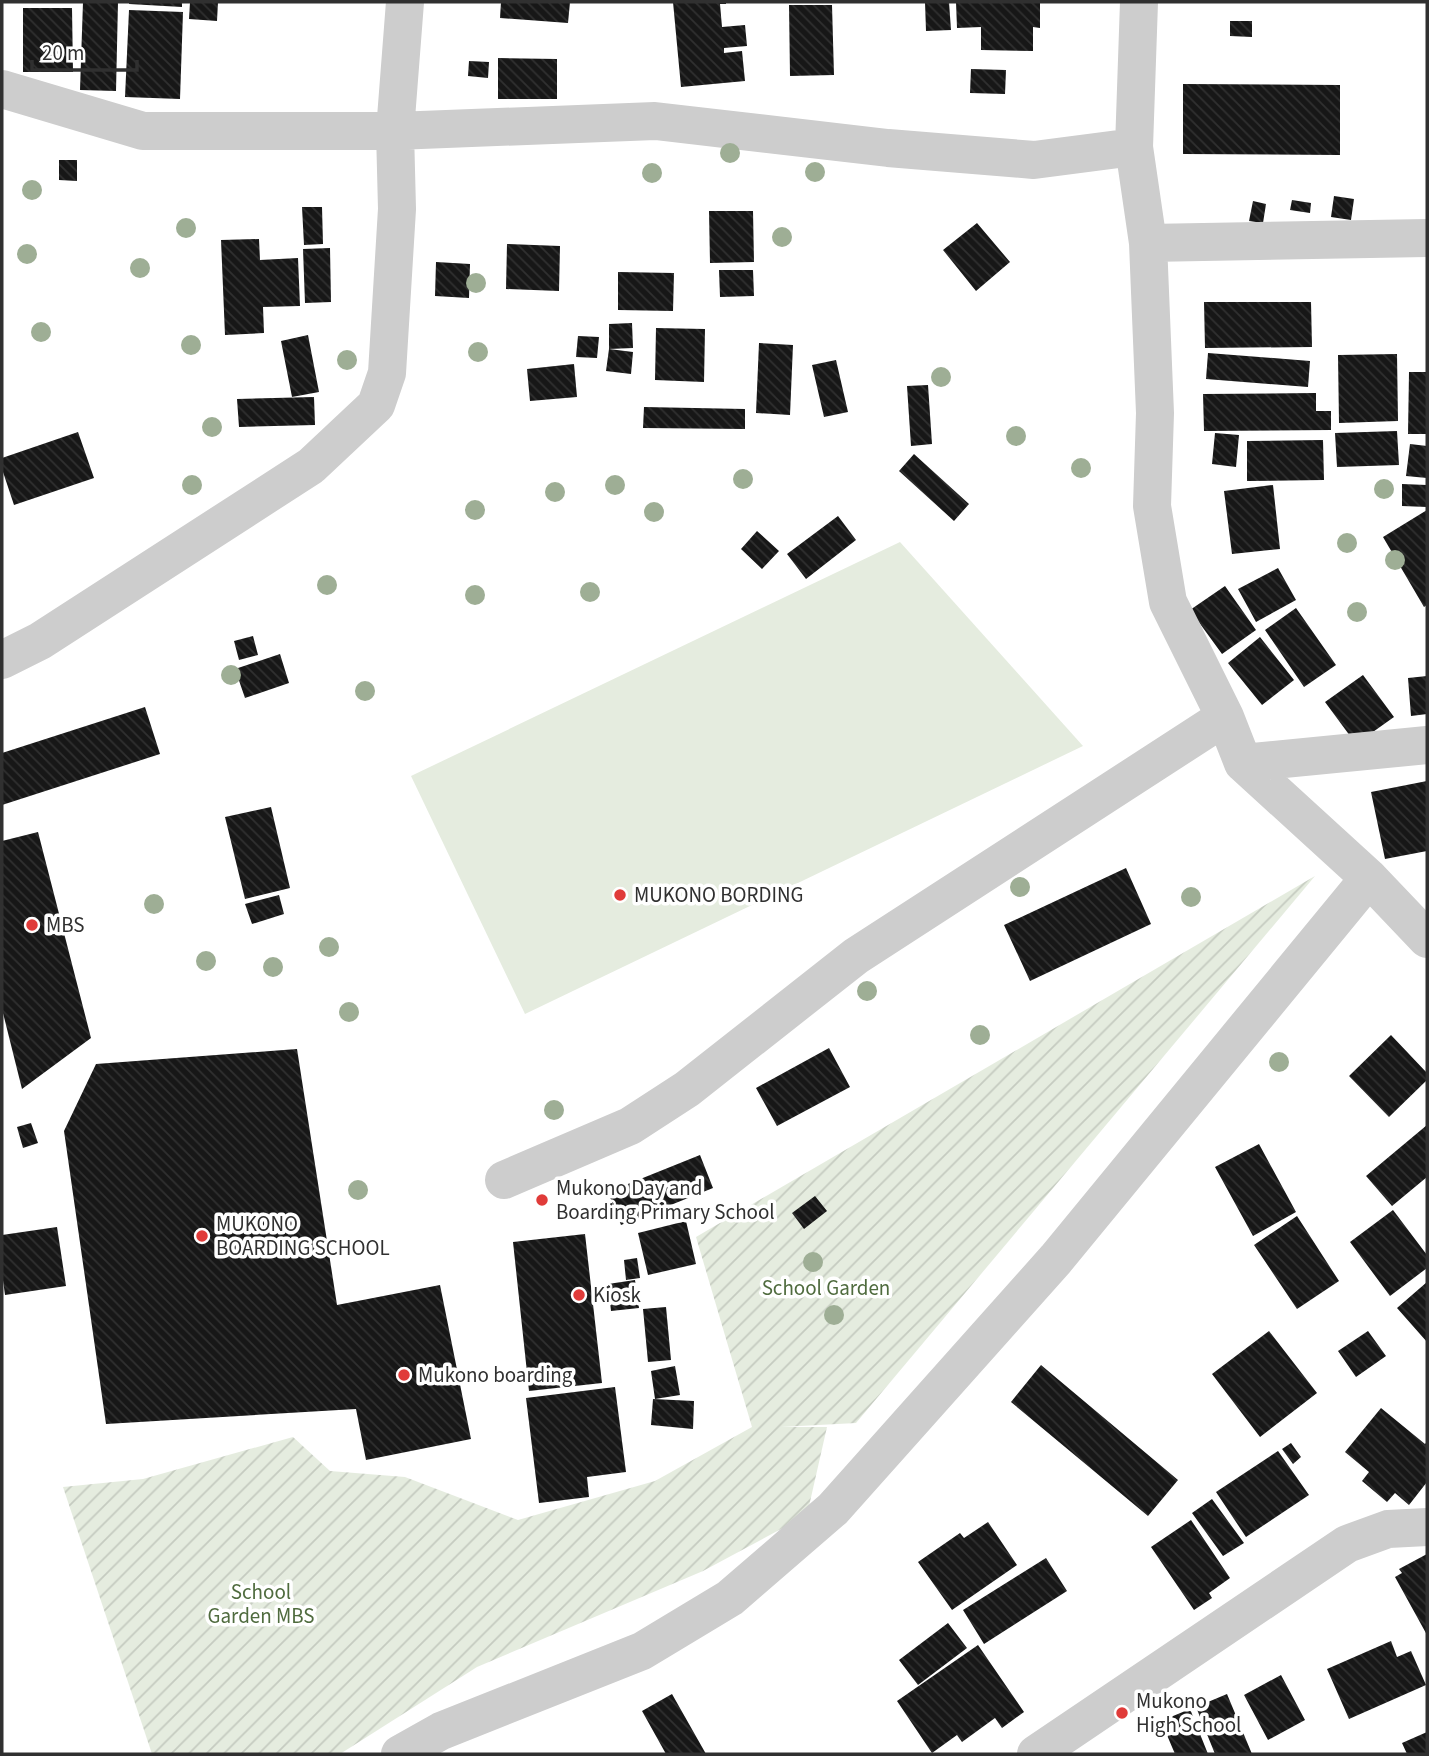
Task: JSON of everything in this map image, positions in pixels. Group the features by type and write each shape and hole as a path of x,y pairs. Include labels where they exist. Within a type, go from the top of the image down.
{"street":[{"path":"2,660 40,641 311,466 376,405 387,373 397,209 395,131 405,2"},
{"path":"1139,2 1134,147 1148,243 1155,413 1152,506 1168,602 1225,717 1242,763 1369,878 1427,939"},
{"path":"2,89 143,131 395,131 655,121 888,148 1034,160 1134,147"},
{"path":"1148,243 1427,238"},
{"path":"504,1180 630,1126 687,1089 856,956 1225,717"},
{"path":"1242,763 1427,745"},
{"path":"400,1754 447,1743 642,1651 730,1598 833,1509 1056,1259 1369,878"},
{"path":"1036,1754 1347,1544 1388,1529 1427,1527"}],"green space":[{"name":"MUKONO BORDING","path":"900,542 1083,746 525,1014 411,776"},
{"path":"1315,876 856,1423 781,1427 827,1427 807,1515 703,1571 477,1667 340,1754 152,1754 63,1487 143,1479 293,1437 330,1471 405,1477 518,1520 655,1481 752,1427 696,1237"}],"building":[{"path":"83,2 118,2 116,91 80,90"},
{"path":"182,2 182,7 129,4"},
{"path":"190,2 218,2 217,21 189,19"},
{"path":"501,2 570,2 568,23 500,18"},
{"path":"673,2 726,2 720,4 722,27 745,25 747,46 724,48 724,53 742,51 745,81 681,87"},
{"path":"925,2 949,2 951,30 926,31"},
{"path":"956,2 1040,2 1040,28 1033,27 1033,51 981,50 981,27 957,28"},
{"path":"789,5 832,5 834,75 790,76"},
{"path":"23,8 72,8 73,72 23,72"},
{"path":"129,10 183,12 180,99 125,97"},
{"path":"1230,21 1252,21 1252,37 1230,36"},
{"path":"498,58 557,59 557,99 498,99"},
{"path":"469,61 489,62 488,78 468,76"},
{"path":"971,69 1006,70 1005,94 970,93"},
{"path":"1183,84 1340,85 1340,155 1183,154"},
{"path":"59,160 77,160 77,181 59,180"},
{"path":"1334,196 1354,199 1351,220 1331,217"},
{"path":"1292,200 1311,203 1310,213 1290,210"},
{"path":"1253,201 1266,204 1263,223 1249,221"},
{"path":"302,207 322,207 323,244 304,245"},
{"path":"709,211 753,211 754,262 710,263"},
{"path":"977,223 1010,262 976,291 943,250"},
{"path":"259,239 260,260 298,258 300,306 263,307 264,333 225,335 221,240"},
{"path":"507,244 560,246 559,291 506,289"},
{"path":"330,248 331,302 305,303 303,249"},
{"path":"436,262 470,264 469,298 435,296"},
{"path":"719,270 753,270 754,296 720,297"},
{"path":"618,272 674,273 673,311 618,310"},
{"path":"1204,302 1311,302 1312,347 1205,348"},
{"path":"632,323 633,348 609,349 609,324"},
{"path":"656,328 705,329 704,382 655,380"},
{"path":"308,335 319,392 292,397 281,341"},
{"path":"578,336 599,337 597,358 576,357"},
{"path":"759,343 793,345 790,415 756,413"},
{"path":"609,349 633,352 631,374 606,371"},
{"path":"1208,353 1310,361 1308,387 1206,379"},
{"path":"1397,354 1398,421 1339,423 1338,355"},
{"path":"836,360 848,412 824,417 812,365"},
{"path":"574,364 577,397 530,401 527,369"},
{"path":"1409,372 1427,372 1427,434 1408,434"},
{"path":"928,385 932,444 911,446 907,386"},
{"path":"1316,393 1316,411 1331,411 1331,430 1204,431 1203,394"},
{"path":"314,397 315,425 239,427 237,399"},
{"path":"644,407 745,409 745,429 643,428"},
{"path":"1397,431 1399,465 1337,467 1335,433"},
{"path":"78,432 94,478 14,505 2,469 2,458"},
{"path":"1215,433 1239,435 1236,467 1212,464"},
{"path":"1323,440 1324,480 1247,481 1247,441"},
{"path":"1410,444 1427,446 1427,478 1406,476"},
{"path":"914,454 969,504 954,521 899,471"},
{"path":"1402,484 1427,485 1427,507 1402,506"},
{"path":"1273,485 1280,549 1232,554 1224,491"},
{"path":"1427,510 1427,605 1424,607 1383,537"},
{"path":"838,516 856,540 806,579 787,554"},
{"path":"757,531 779,551 762,569 741,549"},
{"path":"1278,568 1296,600 1256,622 1238,589"},
{"path":"1225,586 1256,630 1222,654 1190,610"},
{"path":"1296,608 1336,665 1304,687 1265,630"},
{"path":"253,636 258,655 239,660 234,641"},
{"path":"1260,637 1294,680 1262,705 1228,663"},
{"path":"280,654 289,683 245,698 235,669"},
{"path":"1363,675 1394,717 1356,744 1325,702"},
{"path":"1427,676 1427,714 1411,716 1408,678"},
{"path":"145,707 160,754 2,805 2,753"},
{"path":"1427,781 1427,851 1385,859 1371,792"},
{"path":"271,807 290,888 245,899 225,817"},
{"name":"MBS","path":"38,832 91,1038 22,1089 2,1009 2,841"},
{"path":"1126,868 1151,924 1030,981 1004,925"},
{"path":"279,895 284,914 252,924 245,904"},
{"path":"1391,1035 1427,1073 1427,1080 1389,1117 1349,1076"},
{"path":"829,1048 850,1087 777,1126 756,1088"},
{"name":"MUKONO BOARDING SCHOOL","path":"297,1049 337,1305 440,1285 471,1439 366,1460 356,1409 106,1424 64,1131 96,1064"},
{"path":"31,1123 38,1143 23,1148 17,1127"},
{"path":"1427,1125 1427,1177 1392,1206 1366,1176"},
{"path":"1259,1144 1296,1212 1253,1236 1215,1167"},
{"path":"700,1155 713,1188 621,1225 608,1192"},
{"path":"815,1196 827,1211 804,1229 792,1213"},
{"path":"1393,1210 1427,1255 1427,1268 1390,1296 1350,1242"},
{"path":"1297,1216 1339,1281 1297,1309 1254,1245"},
{"path":"686,1221 696,1264 648,1275 638,1233"},
{"path":"57,1227 66,1286 5,1295 2,1235"},
{"path":"585,1234 602,1383 529,1391 513,1242"},
{"path":"637,1258 640,1278 626,1280 624,1260"},
{"path":"635,1280 639,1308 611,1311 608,1284"},
{"path":"1427,1282 1427,1342 1397,1308"},
{"path":"666,1307 671,1360 648,1362 643,1309"},
{"path":"1269,1331 1317,1393 1260,1437 1212,1374"},
{"path":"1368,1331 1386,1356 1356,1377 1338,1351"},
{"path":"1041,1365 1178,1480 1148,1516 1011,1402"},
{"path":"675,1366 680,1395 655,1399 651,1371"},
{"path":"615,1387 626,1472 587,1477 589,1497 539,1503 526,1398"},
{"path":"653,1399 694,1401 693,1429 651,1425"},
{"path":"1381,1408 1425,1444 1427,1442 1427,1482 1409,1505 1395,1493 1387,1502 1362,1481 1369,1472 1345,1452"},
{"path":"1291,1443 1301,1457 1293,1464 1282,1449"},
{"path":"1278,1451 1309,1495 1246,1537 1216,1492"},
{"path":"1212,1499 1244,1543 1223,1556 1192,1513"},
{"path":"1191,1520 1230,1578 1209,1593 1212,1598 1194,1610 1151,1547"},
{"path":"988,1522 1017,1565 952,1610 918,1562 960,1533 964,1538"},
{"path":"1427,1554 1427,1635 1395,1577 1402,1573 1399,1569"},
{"path":"1046,1558 1067,1591 984,1644 963,1610"},
{"path":"948,1623 967,1648 918,1685 899,1660"},
{"path":"1391,1641 1397,1657 1411,1651 1426,1685 1349,1719 1327,1669"},
{"path":"978,1645 1024,1712 1002,1728 995,1718 962,1742 957,1735 932,1753 897,1701"},
{"path":"1281,1675 1305,1720 1268,1740 1244,1695"},
{"path":"672,1694 706,1754 666,1754 642,1711"},
{"path":"1227,1694 1252,1754 1215,1754 1196,1707"},
{"path":"1190,1709 1208,1754 1175,1754 1161,1721"},
{"path":"1427,1732 1427,1754 1407,1754 1402,1743"}],"place":[{"name":"MUKONO BORDING","path":"620,895"},
{"name":"MBS","path":"32,925"},
{"name":"Mukono Day and Boarding Primary School","path":"542,1200"},
{"name":"MUKONO BOARDING SCHOOL","path":"202,1236"},
{"name":"Kiosk","path":"579,1295"},
{"name":"Mukono boarding","path":"404,1375"},
{"name":"Mukono High School","path":"1122,1713"}],"park label":[{"name":"School Garden","path":"826,1288"},
{"name":"School Garden MBS","path":"261,1604"}]}
